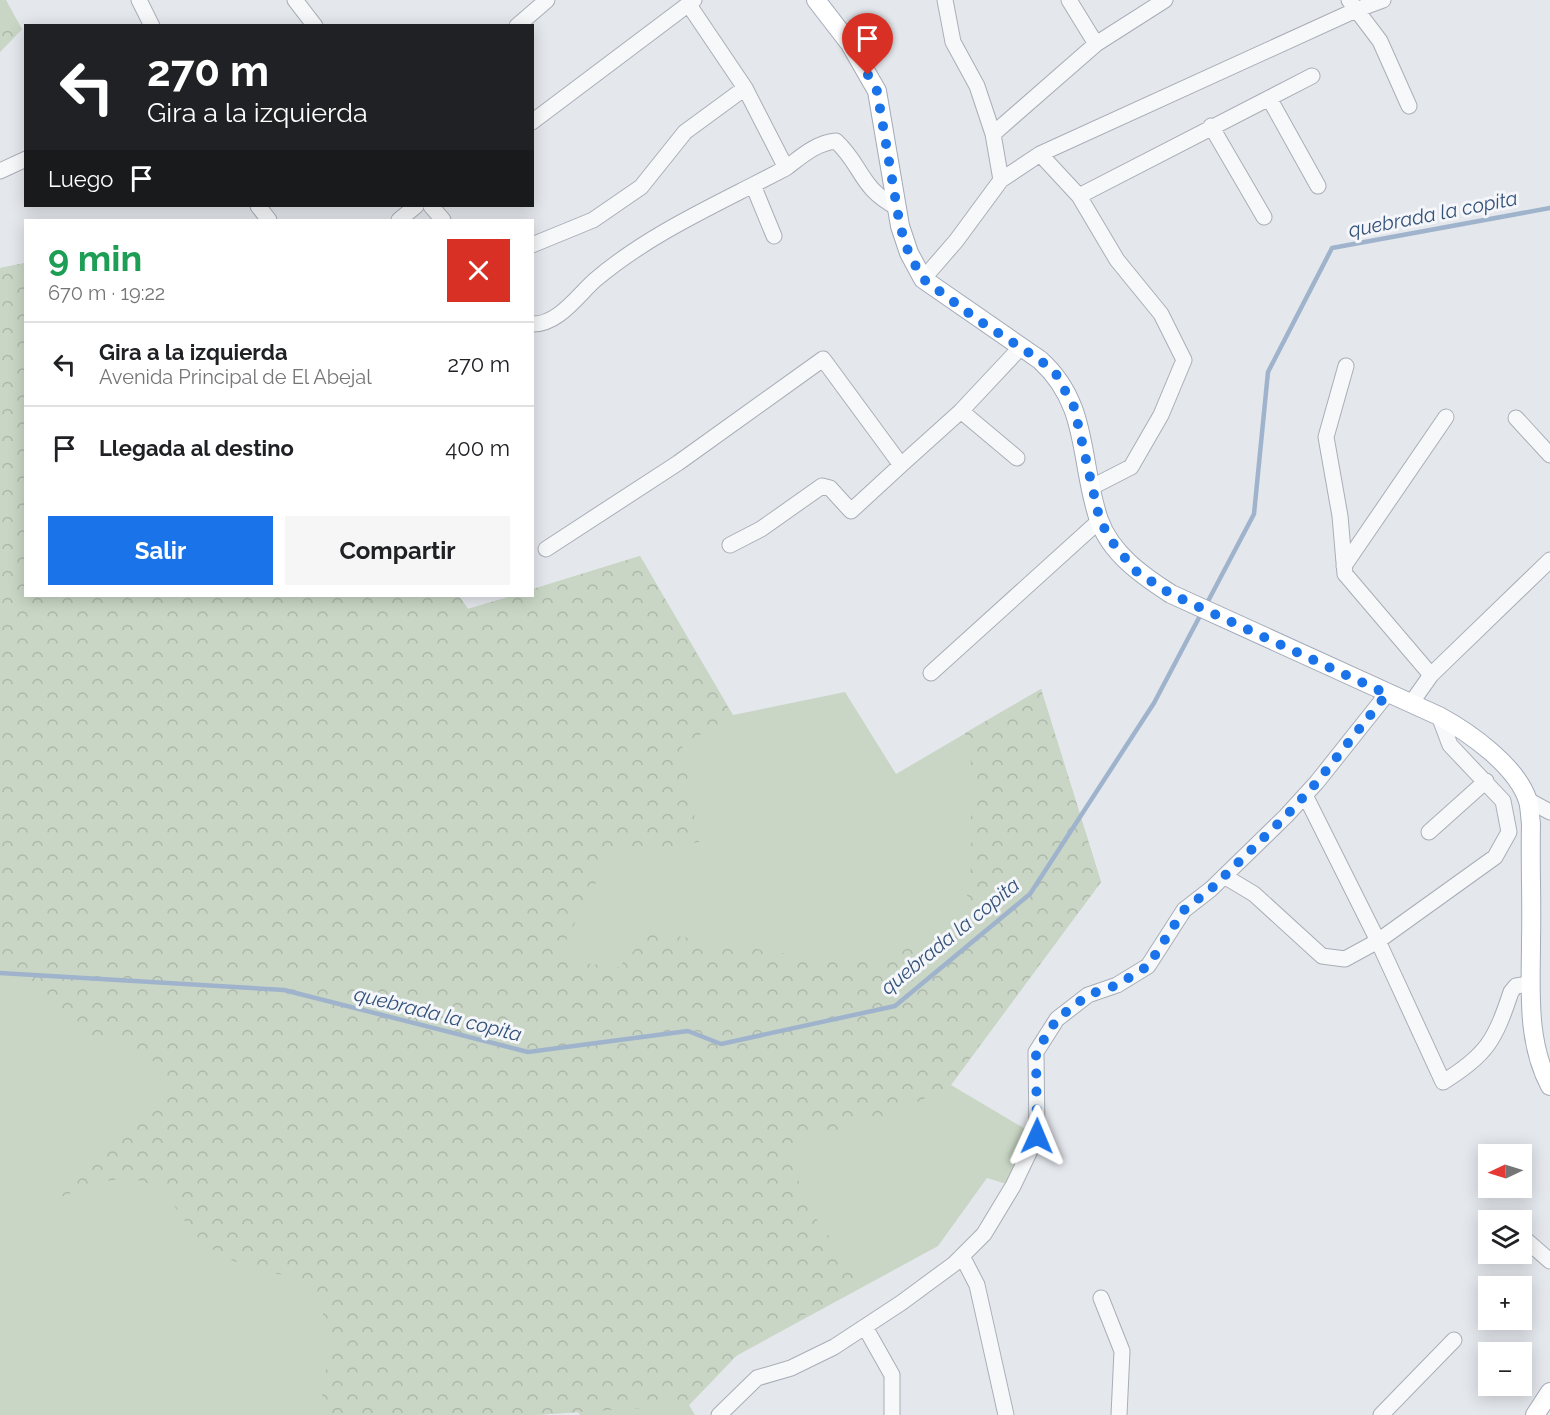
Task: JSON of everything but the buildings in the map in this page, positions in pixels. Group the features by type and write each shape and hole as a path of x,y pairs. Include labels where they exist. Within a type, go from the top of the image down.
{"main road":[{"path":"816,0 850,44 877,91 900,226 909,254 923,279 1056,374 1074,407 1100,521 1115,546 1137,572 1171,594 1387,694 1412,702 1459,727 1502,760 1528,800 1531,824 1529,984 1535,1042 1541,1068 1550,1086"},
{"path":"1535,1415 1550,1392"}],"street":[{"path":"139,0 151,24"},
{"path":"295,0 313,24"},
{"path":"519,24 547,0"},
{"path":"945,0 953,42 977,86 993,134 1001,180"},
{"path":"1069,0 1096,44"},
{"path":"993,134 1096,44 1165,0"},
{"path":"923,279 956,241 1001,180 1040,154 1353,5 1383,0"},
{"path":"534,121 692,3 745,88 786,168"},
{"path":"1353,5 1380,41 1409,106"},
{"path":"1079,196 1312,75"},
{"path":"534,244 593,220 641,187 685,132 745,88"},
{"path":"1269,98 1318,186"},
{"path":"1211,126 1264,217"},
{"path":"534,324 549,320 574,302 594,281 617,263 672,226 786,168 825,142 836,141 852,160 862,179 882,200 898,208"},
{"path":"1040,154 1079,196 1117,260 1161,314 1184,360 1161,415 1131,466 1092,487"},
{"path":"0,171 24,160"},
{"path":"753,185 774,236"},
{"path":"259,207 268,219"},
{"path":"400,219 415,207"},
{"path":"432,207 442,219"},
{"path":"730,544 761,528 822,486 830,488 851,511 961,411 1021,347"},
{"path":"546,549 678,463 824,359 901,465"},
{"path":"1346,366 1326,437 1340,516 1345,574 1431,675"},
{"path":"961,411 1017,458"},
{"path":"1344,566 1446,417"},
{"path":"1516,418 1550,455"},
{"path":"932,673 1100,521"},
{"path":"1412,702 1431,675 1550,560"},
{"path":"721,1414 757,1378 791,1368 834,1347 865,1327 962,1256 984,1234 1013,1186 1037,1136 1036,1052 1057,1019 1088,995 1117,985 1148,966 1184,910 1224,876 1305,795 1387,694"},
{"path":"1224,876 1254,894 1322,956 1345,959 1378,941 1495,857 1509,832 1503,801 1450,745 1439,716"},
{"path":"1430,832 1486,781"},
{"path":"1305,795 1378,941 1443,1082 1482,1055 1496,1034 1511,992 1516,986 1529,984"},
{"path":"1528,800 1550,812"},
{"path":"1532,1245 1550,1261"},
{"path":"962,1256 977,1285 1006,1415"},
{"path":"1101,1298 1122,1352 1119,1415"},
{"path":"865,1327 892,1375 891,1415"},
{"path":"1381,1415 1454,1340"}],"green space":[{"path":"0,0 6,0 22,29 0,52"},
{"path":"0,23 22,29 0,52"},
{"path":"24,263 24,597 460,597 468,609 509,597 534,597 534,589 640,556 733,715 845,692 896,774 1041,689 1101,882 951,1085 1037,1136 1013,1186 987,1178 938,1246 736,1356 689,1405 695,1415 580,1415 578,1412 535,1415 0,1415 0,268"},
{"path":"24,263 24,597 460,597 468,609 509,597 534,597 534,589 640,556 733,716 682,745 699,842 610,855 556,960 619,967 651,932 843,963 904,950 963,927 972,859 970,826 973,795 971,763 965,733 1041,689 1101,882 950,1085 893,1115 865,1119 841,1135 810,1134 788,1154 810,1210 862,1281 736,1356 689,1405 535,1415 334,1415 321,1403 331,1336 320,1306 303,1279 256,1268 212,1249 190,1228 173,1204 160,1191 146,1183 132,1179 118,1179 87,1187 56,1199 80,1178 100,1151 155,1111 177,1086 155,1062 126,1047 92,1037 0,959 0,268"}],"waterway":[{"name":"quebrada la copita","path":"1206,605 1254,514 1268,372 1332,248 1550,208"},
{"name":"quebrada la copita","path":"0,973 284,990 528,1052 688,1031 721,1044 895,1006 1030,894 1154,703 1202,612"}],"route":[{"path":"868,75 877,91 900,226 909,254 923,279 978,320 1040,360 1056,374 1074,407 1100,521 1115,546 1137,572 1171,594 1387,694 1317,782 1286,816 1211,889 1184,910 1148,966 1117,985 1088,995 1057,1019 1036,1052 1037,1136"}]}
